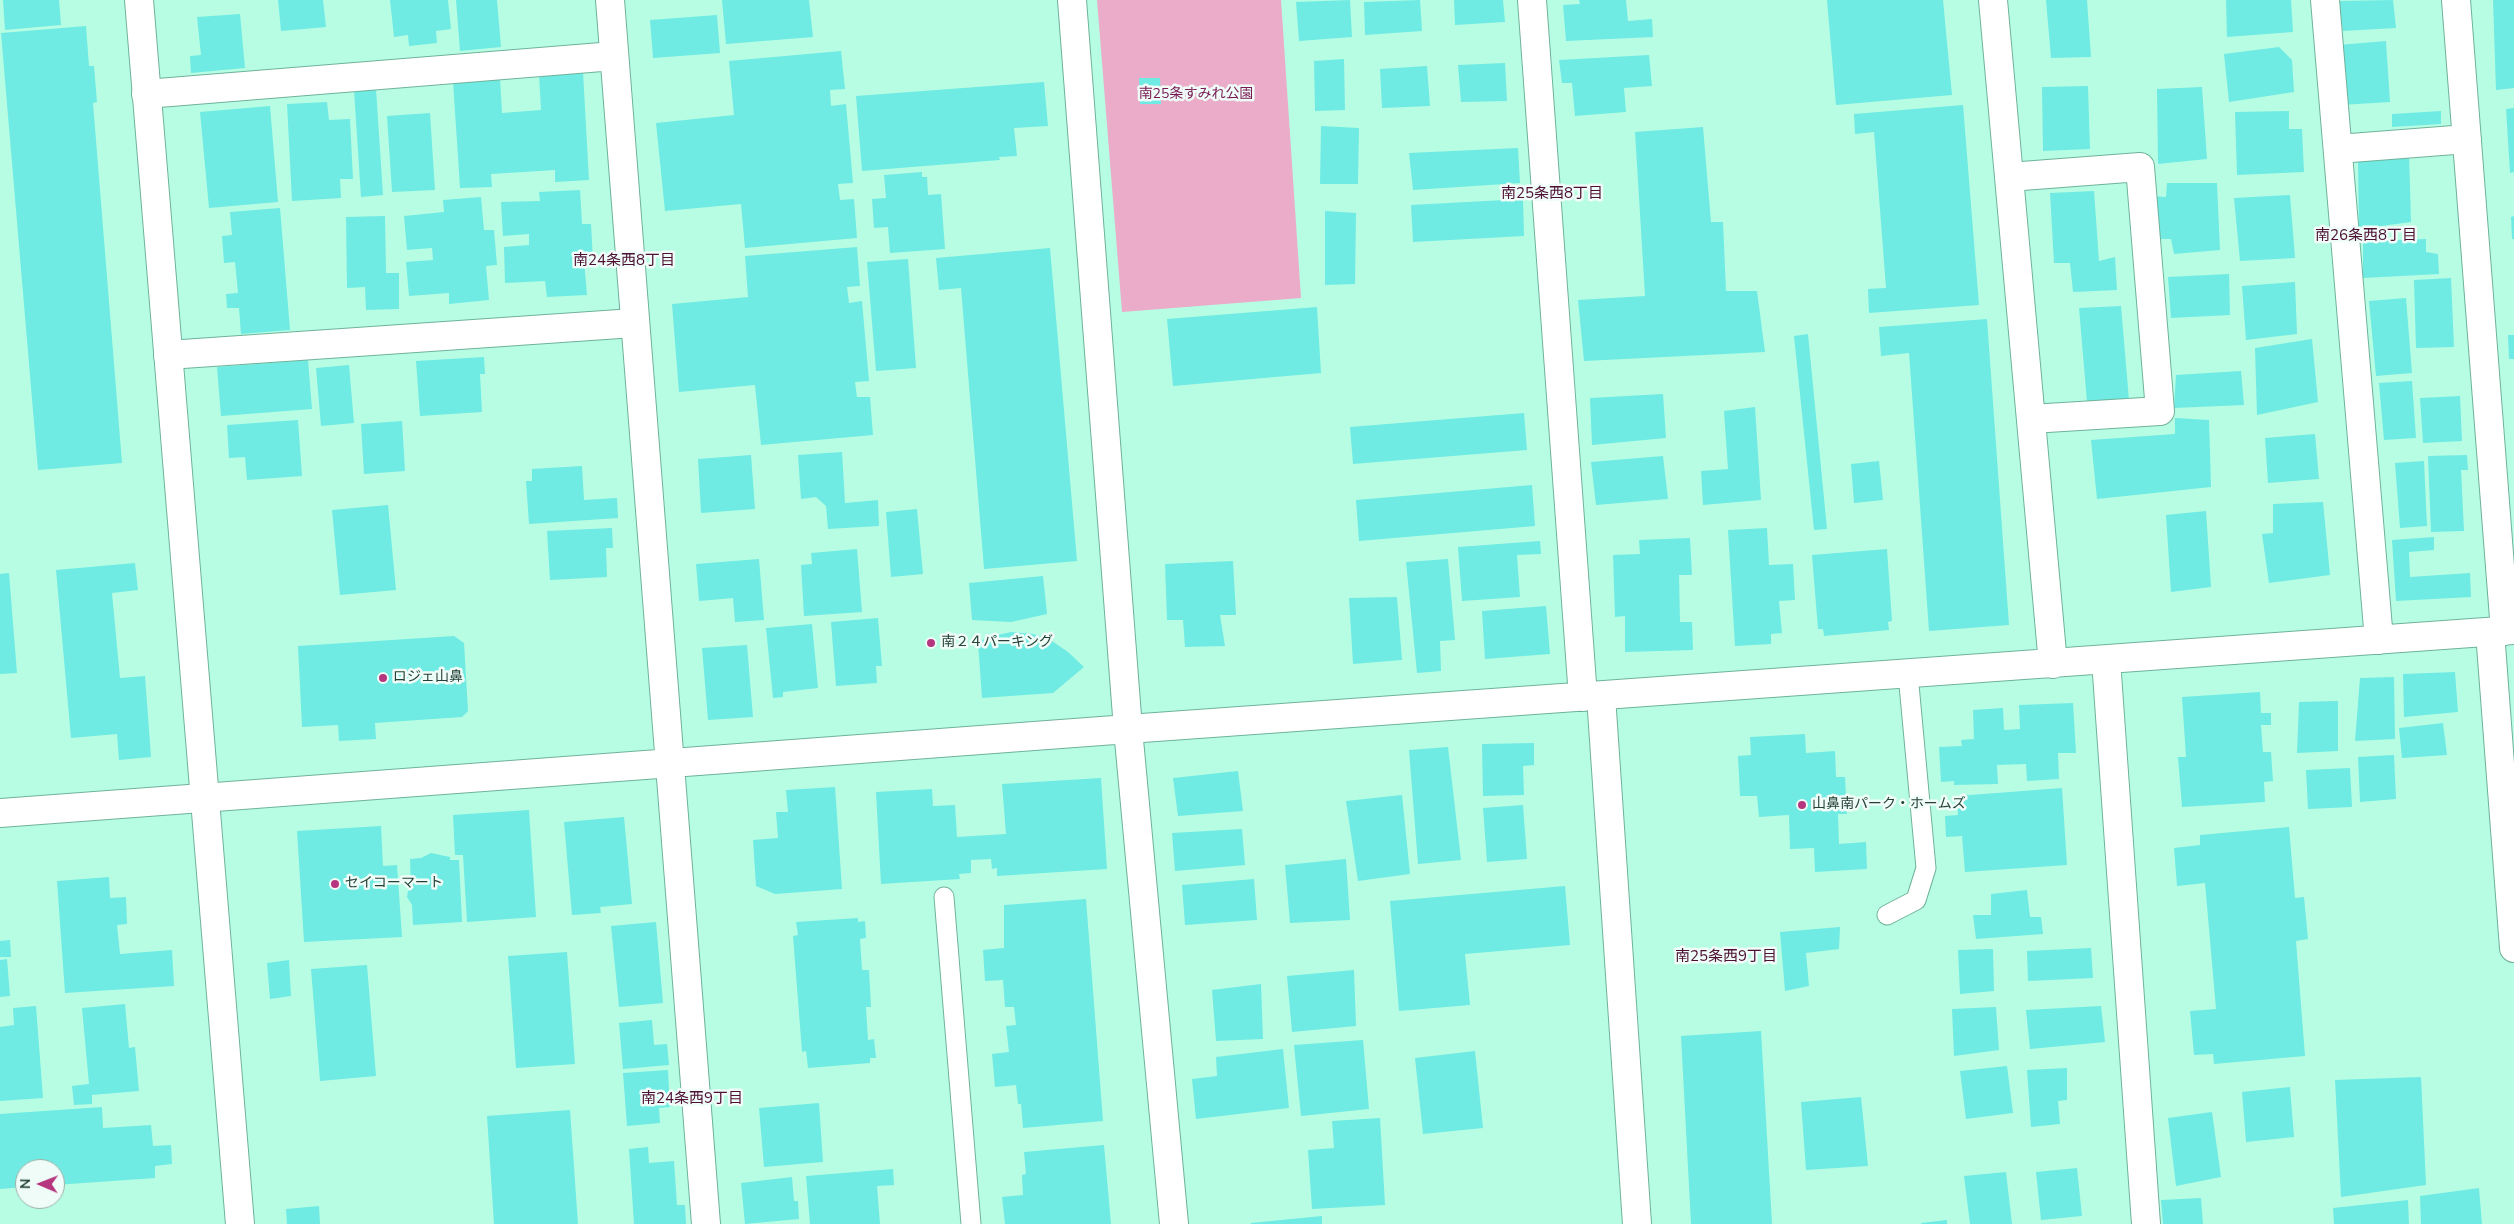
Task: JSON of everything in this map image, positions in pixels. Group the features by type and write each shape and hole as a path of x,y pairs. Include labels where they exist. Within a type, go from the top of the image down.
{"street":[{"path":"139,0 240,1224"},
{"path":"610,0 706,1224"},
{"path":"1072,0 1128,729 1174,1224"},
{"path":"1532,0 1637,1224"},
{"path":"1993,0 2053,664"},
{"path":"2325,0 2379,640"},
{"path":"2456,0 2503,631 2514,948"},
{"path":"146,94 614,56"},
{"path":"2338,149 2467,140"},
{"path":"2009,177 2140,167 2160,411 2031,419"},
{"path":"168,356 634,323"},
{"path":"0,813 1128,729 2503,631"},
{"path":"2106,660 2146,1224"}],"lane":[{"path":"1887,915 1916,900 1926,868 1908,674"},
{"path":"944,897 971,1224"}],"green space":[{"name":"南25条すみれ公園","path":"1097,0 1281,0 1301,298 1122,312"}],"building":[{"path":"3,0 59,0 61,25 5,30"},
{"path":"278,0 323,0 326,27 281,31"},
{"path":"390,0 448,0 451,29 436,31 437,43 409,46 408,35 394,37"},
{"path":"456,0 497,0 501,47 460,51"},
{"path":"722,0 809,0 813,37 726,44"},
{"path":"1350,0 1352,37 1299,41 1296,2"},
{"path":"1420,0 1422,31 1365,35 1364,2"},
{"path":"1454,0 1503,0 1505,22 1455,25"},
{"path":"1579,0 1626,0 1628,21 1652,19 1653,37 1566,41 1563,5 1580,4"},
{"path":"1827,0 1943,0 1952,95 1836,105"},
{"path":"2046,0 2087,0 2091,57 2051,58"},
{"path":"2226,0 2291,0 2293,32 2227,37"},
{"path":"2393,0 2396,28 2343,31 2339,1"},
{"path":"2493,0 2514,0 2514,88 2496,90"},
{"path":"240,14 245,68 191,73 190,56 201,55 197,17"},
{"path":"717,15 720,53 653,58 650,20"},
{"path":"86,26 89,66 94,66 97,102 93,103 122,463 38,470 1,33"},
{"path":"2386,41 2390,102 2341,105 2338,45"},
{"path":"2279,47 2292,60 2294,92 2229,102 2224,54"},
{"path":"841,51 845,89 830,90 831,106 846,104 853,183 838,184 840,200 854,199 857,238 745,248 741,204 665,211 656,123 734,115 729,61"},
{"path":"1649,55 1652,86 1624,88 1626,112 1575,116 1572,83 1562,83 1559,60"},
{"path":"1344,59 1345,110 1315,111 1314,61"},
{"path":"1505,63 1507,101 1461,102 1458,65"},
{"path":"1427,66 1430,106 1382,108 1380,69"},
{"path":"583,72 589,180 555,182 555,170 491,174 492,187 460,188 453,81 500,78 502,113 541,110 539,74"},
{"path":"1139,78 1160,78 1161,104 1140,104"},
{"path":"1044,82 1048,126 1014,128 1017,156 999,157 1000,160 862,171 856,96"},
{"path":"2088,86 2090,149 2043,151 2042,87"},
{"path":"2202,87 2207,159 2158,164 2157,89"},
{"path":"376,89 383,195 361,197 354,90"},
{"path":"327,102 329,120 350,119 353,179 340,179 341,198 292,201 287,104"},
{"path":"1963,105 1979,305 1869,313 1868,289 1886,288 1874,132 1855,134 1854,114"},
{"path":"270,106 278,202 209,208 200,112"},
{"path":"2514,108 2514,172 2510,173 2506,109"},
{"path":"2289,111 2289,129 2302,129 2304,172 2237,175 2235,112"},
{"path":"2441,111 2441,124 2392,127 2392,114"},
{"path":"430,113 435,190 392,192 387,116"},
{"path":"1321,126 1359,128 1358,184 1320,184"},
{"path":"1703,127 1711,222 1723,222 1726,291 1757,291 1765,352 1584,361 1578,300 1645,296 1635,132"},
{"path":"1518,148 1520,183 1413,190 1409,153"},
{"path":"2409,154 2411,222 2359,229 2358,156"},
{"path":"922,172 922,177 927,177 928,195 941,194 945,249 890,253 888,227 874,228 872,199 886,198 884,175"},
{"path":"2167,183 2217,183 2220,250 2174,254 2171,239 2154,239 2152,196 2166,197"},
{"path":"580,190 582,224 591,224 593,260 584,260 587,295 547,297 545,281 505,283 504,247 529,245 529,234 503,236 501,202 540,201 539,192"},
{"path":"2094,191 2099,261 2115,257 2117,290 2073,292 2070,263 2054,263 2050,193"},
{"path":"2290,195 2295,258 2240,261 2234,198"},
{"path":"481,197 484,230 494,230 497,265 486,266 489,300 449,304 449,293 409,296 406,262 433,260 432,248 407,250 404,216 444,212 443,200"},
{"path":"1523,199 1524,236 1413,242 1411,205"},
{"path":"280,208 290,330 241,334 239,308 227,308 226,294 238,293 235,262 224,263 222,236 232,235 230,212"},
{"path":"1325,211 1356,213 1355,284 1325,285"},
{"path":"385,216 386,273 399,273 399,309 366,310 365,287 347,288 346,217"},
{"path":"2514,216 2514,239 2512,239 2511,217"},
{"path":"2426,239 2426,252 2438,254 2439,274 2363,278 2363,241"},
{"path":"857,247 860,286 847,287 849,303 862,301 869,381 855,382 857,397 870,397 873,435 761,445 755,385 679,392 672,304 748,297 745,256"},
{"path":"1050,248 1077,561 984,569 961,288 939,290 936,258"},
{"path":"908,259 916,368 876,371 867,262"},
{"path":"2229,274 2230,315 2171,318 2168,277"},
{"path":"2451,278 2454,347 2416,348 2414,280"},
{"path":"2295,282 2297,334 2246,340 2242,286"},
{"path":"2406,298 2412,373 2376,376 2369,301"},
{"path":"2121,306 2129,400 2087,402 2079,308"},
{"path":"1317,307 1321,373 1173,386 1167,319"},
{"path":"1987,319 2009,625 1929,631 1909,353 1881,356 1879,327"},
{"path":"1808,334 1827,529 1814,530 1794,336"},
{"path":"2508,335 2514,335 2514,359 2509,359"},
{"path":"2312,339 2318,402 2257,415 2255,348"},
{"path":"484,357 485,374 480,374 482,412 420,416 416,361"},
{"path":"308,360 312,409 221,416 217,367"},
{"path":"349,365 354,423 321,426 316,368"},
{"path":"2241,371 2244,405 2174,408 2176,375"},
{"path":"2412,381 2416,438 2384,440 2379,383"},
{"path":"1663,394 1666,438 1592,445 1590,398"},
{"path":"2460,396 2462,441 2423,443 2420,398"},
{"path":"1755,407 1761,500 1703,505 1701,471 1728,469 1724,411"},
{"path":"1524,413 1527,450 1353,464 1350,427"},
{"path":"2175,418 2209,420 2211,487 2097,499 2091,440 2175,434"},
{"path":"298,420 302,476 247,480 245,457 229,458 227,425"},
{"path":"402,421 405,471 364,474 361,424"},
{"path":"2315,434 2319,479 2268,483 2265,438"},
{"path":"842,452 845,503 878,500 879,526 828,529 826,506 816,497 801,499 798,455"},
{"path":"751,455 755,509 701,513 698,459"},
{"path":"2467,455 2468,470 2461,470 2464,531 2431,532 2428,456"},
{"path":"1663,456 1668,499 1596,505 1591,462"},
{"path":"1879,461 1883,500 1854,503 1851,464"},
{"path":"2424,461 2427,526 2400,528 2395,463"},
{"path":"582,466 584,500 617,498 618,518 529,524 526,481 532,481 532,469"},
{"path":"1532,485 1535,526 1359,541 1356,500"},
{"path":"2323,502 2330,575 2269,583 2262,534 2273,533 2273,504"},
{"path":"388,505 396,590 340,595 332,510"},
{"path":"917,509 923,574 891,577 886,512"},
{"path":"2206,511 2211,587 2171,592 2166,515"},
{"path":"612,528 613,548 606,548 607,577 550,580 547,531"},
{"path":"1767,528 1769,565 1793,564 1795,600 1779,601 1782,633 1771,634 1771,644 1735,646 1728,530"},
{"path":"2434,537 2434,550 2409,552 2410,577 2470,573 2471,597 2396,601 2392,540"},
{"path":"1690,538 1692,575 1679,575 1680,622 1692,622 1693,650 1625,652 1625,616 1615,617 1613,555 1640,554 1639,540"},
{"path":"1540,541 1541,554 1517,555 1520,597 1462,601 1458,547"},
{"path":"857,549 862,612 804,616 801,565 812,564 811,553"},
{"path":"1887,549 1892,621 1888,622 1889,630 1824,636 1823,629 1818,629 1812,555"},
{"path":"759,559 764,620 735,622 733,598 699,601 696,564"},
{"path":"1448,559 1455,640 1440,641 1441,671 1417,673 1406,562"},
{"path":"1233,561 1236,615 1220,615 1225,646 1185,647 1183,620 1167,620 1165,564"},
{"path":"135,563 138,590 112,593 120,678 145,676 151,757 119,760 117,734 71,738 56,570"},
{"path":"9,573 17,673 0,674 0,574"},
{"path":"1043,576 1047,614 1011,622 972,620 969,583"},
{"path":"1397,597 1402,660 1353,664 1349,598"},
{"path":"1546,606 1550,654 1485,659 1482,611"},
{"path":"878,618 882,666 876,666 877,683 836,686 831,622"},
{"path":"812,624 818,688 783,692 783,697 773,698 766,628"},
{"path":"1011,632 1033,634 1049,639 1068,652 1084,667 1053,693 982,698 978,642 989,637"},
{"name":"ロジェ山鼻","path":"454,636 464,643 468,711 462,717 375,723 376,739 339,741 338,725 302,727 298,646"},
{"path":"747,645 753,717 708,720 702,648"},
{"path":"2455,672 2458,712 2404,717 2403,674"},
{"path":"2394,677 2395,739 2355,741 2360,678"},
{"path":"2260,692 2261,713 2271,713 2271,725 2261,725 2263,752 2271,752 2273,781 2264,782 2265,802 2182,807 2178,757 2186,757 2182,697"},
{"path":"2338,701 2338,751 2297,753 2299,702"},
{"path":"2073,703 2076,753 2058,753 2059,779 2027,781 2026,764 1997,765 1998,784 1954,785 1954,781 1941,782 1939,747 1962,746 1961,740 1974,739 1973,710 2003,708 2004,730 2020,729 2019,705"},
{"path":"2443,723 2447,755 2402,758 2399,728"},
{"name":"山鼻南パーク・ホームズ","path":"1805,734 1806,753 1835,751 1836,777 1845,777 1847,814 1838,814 1839,844 1866,842 1867,869 1815,872 1814,848 1790,849 1789,815 1759,817 1757,796 1740,796 1738,756 1751,755 1750,737"},
{"path":"1534,743 1534,765 1523,766 1524,795 1483,796 1482,744"},
{"path":"1448,747 1461,860 1418,864 1409,750"},
{"path":"2394,755 2396,799 2360,802 2358,757"},
{"path":"2350,768 2352,807 2308,809 2306,770"},
{"path":"1238,771 1243,811 1178,816 1173,778"},
{"path":"1101,778 1107,869 997,876 997,868 992,869 991,859 971,860 971,873 959,874 960,879 881,884 876,792 932,789 933,806 955,805 957,837 1006,834 1002,784"},
{"path":"835,787 842,889 775,894 756,886 753,840 778,838 776,812 788,812 786,790"},
{"path":"2062,788 2067,865 1965,872 1962,836 1946,837 1945,816 1958,815 1957,796"},
{"path":"1402,795 1410,874 1358,881 1346,801"},
{"path":"1523,805 1527,859 1487,862 1483,808"},
{"path":"529,810 536,917 467,922 463,855 455,855 453,815"},
{"path":"624,817 632,904 600,907 601,913 572,915 564,822"},
{"path":"381,826 383,866 397,865 402,937 304,942 297,831"},
{"path":"2289,827 2295,898 2304,897 2308,939 2296,941 2305,1056 2214,1064 2213,1054 2194,1055 2190,1011 2216,1009 2205,883 2177,886 2174,848 2200,845 2200,835"},
{"path":"1242,829 1245,865 1175,871 1172,833"},
{"path":"431,853 450,857 450,860 459,860 462,922 413,925 412,905 407,897 408,891 411,888 410,859 421,858"},
{"path":"1346,859 1350,920 1290,923 1285,865"},
{"path":"109,877 110,898 126,897 127,924 117,925 120,954 172,950 174,986 65,993 57,881"},
{"path":"1254,879 1257,920 1185,925 1182,885"},
{"path":"1565,886 1570,945 1465,954 1470,1005 1399,1011 1390,901"},
{"path":"2027,890 2030,917 2041,917 2043,934 1976,939 1973,915 1991,915 1991,894"},
{"path":"1086,899 1103,1121 1023,1128 1021,1104 1018,1104 1016,1085 995,1087 992,1054 1009,1052 1006,1026 1016,1025 1014,1007 1005,1007 1003,980 985,981 983,950 1004,948 1004,905"},
{"path":"858,918 858,922 865,921 866,938 860,939 862,970 869,970 871,1007 866,1007 868,1040 874,1039 876,1058 870,1058 870,1063 808,1068 806,1051 802,1052 793,936 798,935 796,922"},
{"path":"656,922 663,1003 619,1007 611,926"},
{"path":"1840,927 1839,949 1806,953 1809,986 1785,991 1780,932"},
{"path":"10,940 11,957 0,957 0,941"},
{"path":"2091,948 2093,978 2028,981 2027,951"},
{"path":"1993,949 1994,991 1960,994 1958,950"},
{"path":"567,952 575,1064 516,1068 508,956"},
{"path":"7,959 10,996 0,997 0,960"},
{"path":"289,960 291,996 270,999 267,963"},
{"path":"367,965 376,1076 320,1081 311,969"},
{"path":"1354,970 1356,1026 1292,1032 1287,976"},
{"path":"1261,984 1263,1039 1216,1041 1212,990"},
{"path":"125,1004 129,1048 135,1047 139,1091 92,1095 92,1104 74,1105 72,1086 89,1084 82,1008"},
{"path":"36,1006 43,1098 0,1101 0,1027 14,1025 13,1008"},
{"path":"2101,1006 2105,1042 2030,1049 2026,1010"},
{"path":"1996,1007 1999,1050 1954,1056 1952,1009"},
{"path":"652,1020 654,1045 667,1044 669,1065 623,1069 619,1023"},
{"path":"1761,1031 1772,1224 1691,1224 1681,1036"},
{"path":"1363,1040 1369,1109 1301,1116 1294,1045"},
{"path":"1283,1049 1289,1108 1196,1119 1192,1079 1217,1076 1216,1057"},
{"path":"1475,1051 1483,1128 1423,1134 1415,1058"},
{"path":"2007,1066 2013,1113 1966,1119 1960,1071"},
{"path":"2067,1068 2067,1100 2058,1101 2060,1124 2031,1127 2027,1070"},
{"path":"668,1070 670,1107 659,1108 660,1123 627,1126 623,1073"},
{"path":"2421,1077 2426,1185 2341,1197 2335,1080"},
{"path":"2290,1087 2294,1137 2246,1142 2242,1092"},
{"path":"1861,1097 1868,1166 1806,1170 1801,1102"},
{"path":"819,1103 823,1162 764,1167 759,1108"},
{"path":"102,1107 103,1128 151,1125 153,1146 171,1145 172,1164 155,1166 155,1178 65,1184 65,1159 15,1159 15,1188 0,1189 0,1114"},
{"path":"570,1110 578,1224 494,1224 487,1116"},
{"path":"2212,1112 2221,1177 2176,1186 2168,1118"},
{"path":"1380,1118 1385,1205 1312,1209 1308,1150 1334,1148 1332,1121"},
{"path":"1104,1145 1111,1224 1005,1224 1002,1197 1023,1195 1022,1175 1026,1174 1024,1152"},
{"path":"648,1147 649,1163 674,1161 677,1205 685,1205 686,1224 634,1224 629,1149"},
{"path":"2077,1168 2082,1216 2041,1220 2036,1172"},
{"path":"893,1169 894,1185 877,1186 880,1224 810,1224 806,1176"},
{"path":"2006,1172 2012,1224 1970,1224 1964,1176"},
{"path":"792,1177 794,1201 798,1201 799,1219 745,1224 741,1183"},
{"path":"2479,1188 2482,1224 2421,1224 2420,1196"},
{"path":"2201,1198 2203,1224 2163,1224 2161,1200"},
{"path":"2408,1200 2409,1224 2334,1224 2333,1208"},
{"path":"319,1206 320,1224 287,1224 286,1209"},
{"path":"1322,1216 1322,1224 1251,1224 1251,1223"},
{"path":"1947,1220 1947,1224 1921,1224 1921,1223"}],"place":[{"name":"南２４パーキング","path":"931,643"},
{"name":"ロジェ山鼻","path":"383,678"},
{"name":"山鼻南パーク・ホームズ","path":"1802,805"},
{"name":"セイコーマート","path":"335,884"}],"district":[{"name":"南25条西8丁目","path":"1552,194"},
{"name":"南26条西8丁目","path":"2366,236"},
{"name":"南24条西8丁目","path":"624,261"},
{"name":"南25条西9丁目","path":"1726,957"},
{"name":"南24条西9丁目","path":"692,1099"}]}
